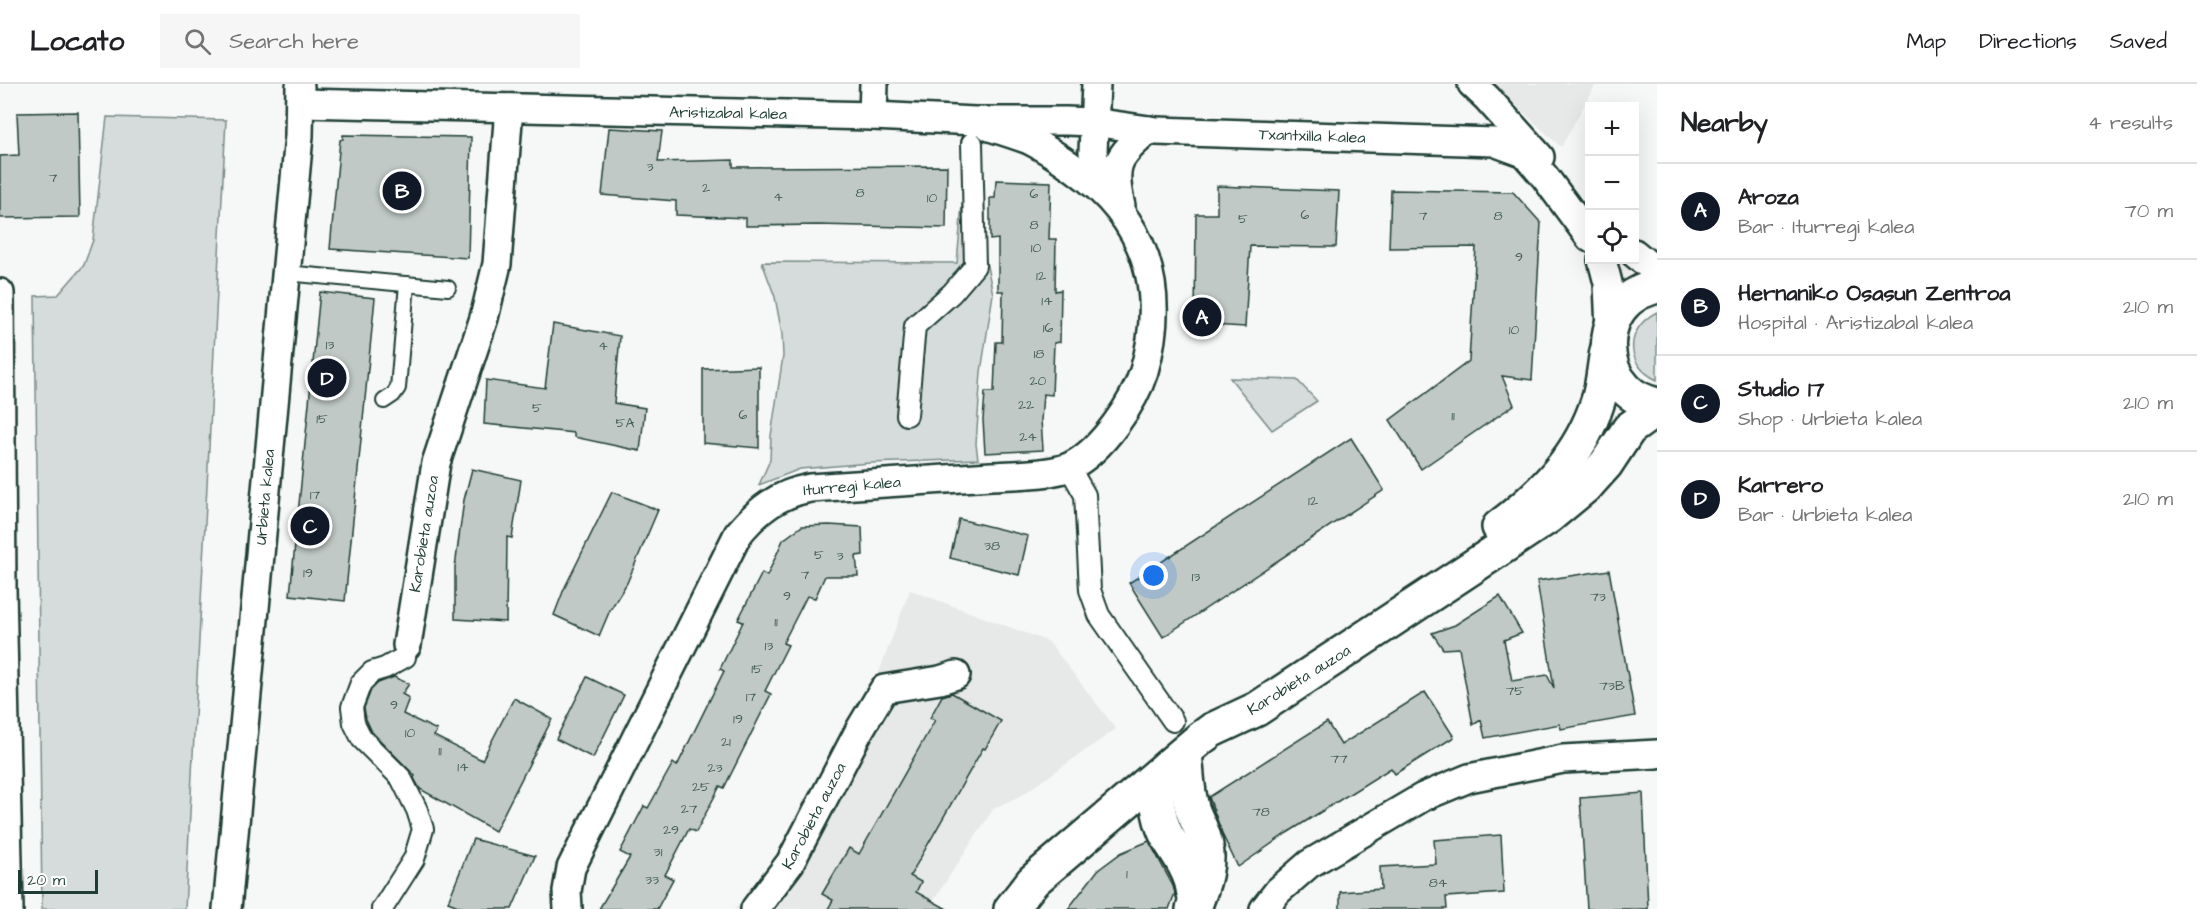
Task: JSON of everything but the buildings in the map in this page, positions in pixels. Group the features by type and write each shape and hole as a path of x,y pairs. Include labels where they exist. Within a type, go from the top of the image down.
{"main road":[{"path":"1657,286 1641,291 1627,301 1616,314 1609,340 1613,371 1625,388 1641,400 1657,407"},
{"name":"Karobieta auzoa","path":"1212,730 1243,693 1501,525 1544,491 1575,452 1598,401 1609,340"},
{"name":"Karobieta auzoa","path":"1212,730 1257,709 1548,518 1588,484 1606,464 1629,429 1657,407"},
{"path":"1011,909 1033,881 1096,825 1212,730"},
{"path":"1185,753 1190,798 1205,840 1207,863 1203,889 1195,906"},
{"path":"1156,777 1158,809 1168,838 1177,849 1190,879 1195,906"},
{"path":"1096,825 1120,823 1143,828 1168,838"}],"street":[{"path":"873,116 874,84"},
{"path":"1096,84 1093,152 1097,171 1114,203 1135,232 1146,258 1154,306 1148,356 1139,388 1115,426 1081,460 1069,467 1085,495 1090,590 1099,615 1173,721"},
{"path":"1468,141 1479,126 1480,91"},
{"path":"1480,91 1586,210"},
{"name":"Aristizabal kalea","path":"300,93 509,108 873,116 974,132 1093,122 1152,130"},
{"name":"Urbieta kalea","path":"227,909 299,136 300,93"},
{"name":"Karobieta auzoa","path":"381,909 414,859 423,829 417,810 401,778 362,739 354,723 352,707 361,683 372,672 405,657 436,463 484,318 497,264 509,108"},
{"path":"1114,203 1117,188 1116,170 1122,155 1152,130"},
{"name":"Txantxilla kalea","path":"1152,130 1468,141"},
{"path":"907,415 915,326 952,293 975,266 974,132 1039,145 1085,176 1114,203"},
{"path":"1468,141 1494,142 1524,153 1545,177 1585,231"},
{"path":"1639,257 1657,272"},
{"name":"Karobieta auzoa","path":"1603,264 1608,283 1609,340"},
{"path":"0,293 2,588 9,909"},
{"name":"Iturregi kalea","path":"568,909 567,891 571,868 738,534 753,516 773,500 794,491 810,488 1005,475 1069,467"},
{"name":"Karobieta auzoa","path":"755,909 790,863 860,729 884,689 940,680 956,675"},
{"path":"1264,909 1278,891 1309,864 1423,797 1469,778 1563,759 1657,754"}],"lane":[{"path":"286,273 448,288"},
{"path":"384,401 398,388 407,284"}],"shaded area":[{"path":"1493,84 1596,84 1561,147"},
{"path":"107,117 226,120 185,909 42,909 35,296 58,295 84,265 93,240"},
{"path":"962,205 979,229 993,294 981,372 976,444 978,459 870,463 800,469 759,485 770,460 771,436 783,356 782,334 775,297 762,262 957,263"},
{"path":"1657,312 1657,380 1639,365 1634,356 1633,346 1639,327"},
{"path":"1230,378 1297,380 1317,401 1272,430"},
{"path":"910,590 1049,642 1116,729 1022,795 994,808 928,909 734,909 752,897 790,856 868,701"}],"place":[{"name":"Hernaniko Osasun Zentroa","path":"402,191"},
{"name":"Aroza","path":"1202,317"},
{"name":"Karrero","path":"327,378"},
{"name":"Studio 17","path":"310,526"}]}
